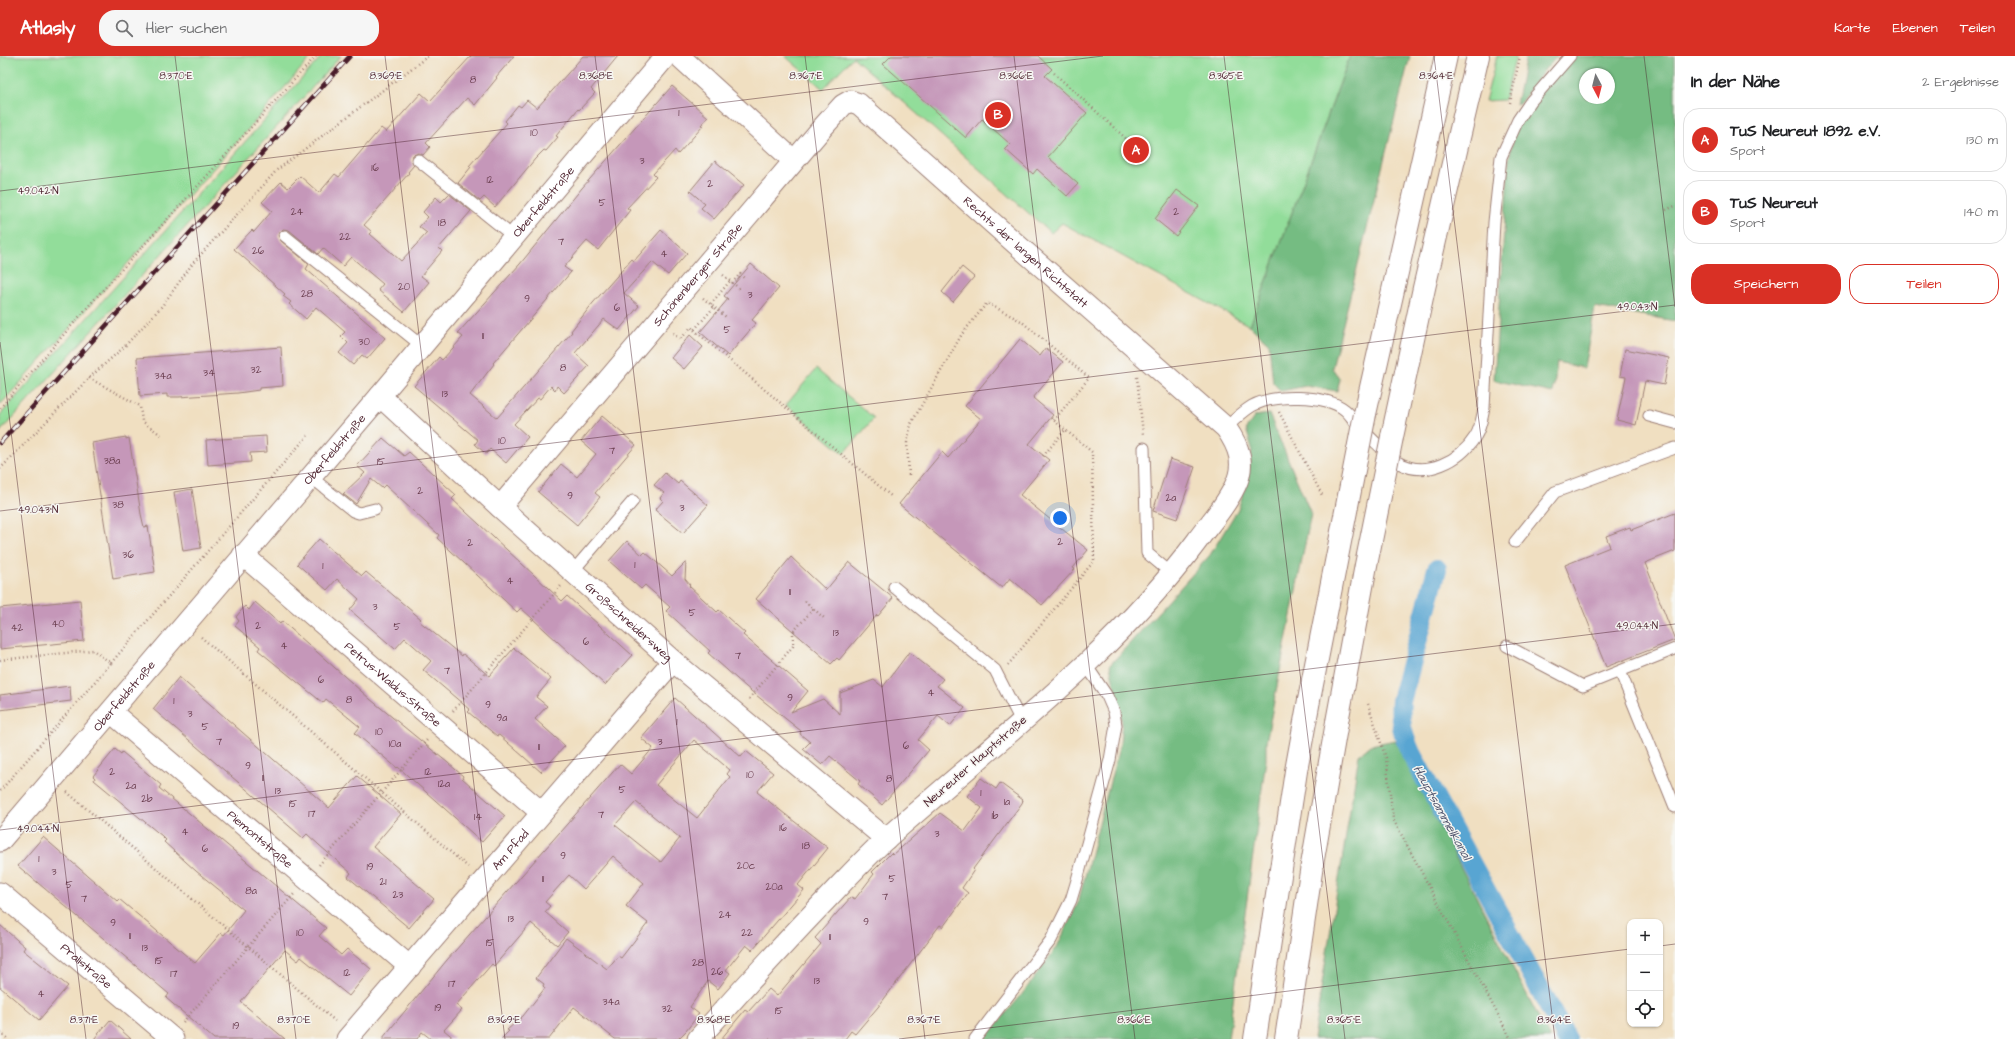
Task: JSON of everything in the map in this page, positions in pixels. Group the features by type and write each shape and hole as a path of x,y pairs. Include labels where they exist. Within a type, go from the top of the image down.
{"highway":[{"path":"1255,1039 1295,779 1364,414 1446,56"},
{"path":"1286,1039 1312,865 1366,565 1424,288 1478,56"}],"street":[{"name":"Oberfeldstraße","path":"0,841 380,396 666,56"},
{"path":"679,56 794,161"},
{"name":"Rechts der langen Richtstatt","path":"794,161 843,105 850,100 859,104 1226,428 1239,449 1241,460 1240,473"},
{"name":"Schönenberger Straße","path":"500,507 794,161"},
{"name":"Großschneidersweg","path":"380,396 500,507 673,661 886,839"},
{"name":"Neureuter Hauptstraße","path":"698,1039 758,971 886,839 1086,664 1119,632 1172,574 1226,500 1235,486 1240,473"},
{"name":"Petrus-Waldus-Straße","path":"244,555 542,813"},
{"name":"Am Pfad","path":"349,1037 673,661"},
{"name":"Piemontstraße","path":"111,712 410,967"},
{"name":"Pralistraße","path":"0,893 172,1038"}],"lane":[{"path":"1226,428 1252,406 1272,399 1298,398 1329,401 1345,410 1354,421 1399,463 1415,469 1440,466 1465,450 1475,437 1481,425 1484,408 1494,222 1501,157 1522,114 1570,56"},
{"path":"418,160 514,237"},
{"path":"285,236 422,346"},
{"path":"1649,416 1675,423"},
{"path":"1144,448 1147,553 1172,574"},
{"path":"1514,542 1555,492 1675,448"},
{"path":"311,477 353,511 359,513 375,509"},
{"path":"573,571 633,501"},
{"path":"894,587 995,670 1021,721"},
{"path":"1507,646 1583,686 1675,649"},
{"path":"975,1039 1051,940 1071,900 1077,880 1110,760 1116,725 1114,712 1107,696 1086,664"},
{"path":"1620,671 1675,807"}],"path":[{"path":"0,408 92,302 316,56"},
{"path":"0,469 89,378 124,347 162,306 194,263 277,170 428,56"},
{"path":"1054,73 1133,145"},
{"path":"1666,210 1675,206"},
{"path":"711,304 740,274 745,279"},
{"path":"688,286 726,317"},
{"path":"909,475 907,443 911,424 962,334 987,303 1021,321 1089,378 1054,420"},
{"path":"694,330 714,307"},
{"path":"658,321 680,340 691,327 891,496"},
{"path":"1144,448 1137,366 1145,357"},
{"path":"89,378 140,406 142,420 161,434"},
{"path":"1272,399 1322,495"},
{"path":"999,676 1094,561 1092,452 1051,418"},
{"path":"1043,456 1065,430"},
{"path":"0,790 309,434"},
{"path":"172,1038 248,947 573,571"},
{"path":"805,601 824,618"},
{"path":"736,714 793,646 793,632 813,609"},
{"path":"185,623 484,881"},
{"path":"0,660 93,650 111,663"},
{"path":"1368,704 1386,758 1393,819 1510,1039"},
{"path":"52,779 248,947 349,1037"},
{"path":"0,1032 8,1039"}],"green space":[{"path":"0,56 312,56 239,140 0,405"},
{"path":"322,56 341,56 0,432 0,415"},
{"path":"785,56 1350,56 1250,326 1062,223 1051,233 853,57 823,89"},
{"path":"1350,56 1410,56 1332,368 1340,379 1337,391 1306,386 1281,391 1273,383 1269,344 1250,326"},
{"path":"1497,56 1516,56 1504,100 1485,101"},
{"path":"1526,56 1558,56 1545,69 1521,102 1516,104"},
{"path":"1570,56 1675,56 1675,321 1595,307 1584,368 1557,362 1553,393 1494,380 1509,158 1518,120"},
{"path":"816,369 874,418 844,454 786,405"},
{"path":"1269,414 1311,514 1266,742 1266,759 1228,1039 984,1039 1020,997 1057,947 1078,903 1120,744 1122,722 1110,665 1210,555 1238,509 1248,479 1252,448 1246,429 1255,416"},
{"path":"1395,740 1550,1039 1313,1039 1359,755 1371,745"}],"building":[{"path":"471,56 514,56 475,105 467,98 426,143 430,147 423,155 419,153 413,155 411,159 414,165 408,172 409,173 364,225 372,232 370,234 401,261 427,233 419,227 428,217 423,212 436,197 441,202 449,194 471,211 439,248 442,251 421,276 429,282 404,312 378,290 383,284 351,257 343,266 323,248 318,254 289,230 283,229 278,235 281,241 309,264 306,269 385,338 367,359 362,355 353,365 339,353 348,343 341,336 345,332 316,307 306,319 289,304 291,302 283,296 285,294 234,249 252,230 254,232 272,211 262,202 281,182 288,188 300,176 319,193 335,174 339,177 381,128 386,132 421,93 430,101"},
{"path":"583,56 618,56 591,89 595,93 579,110 578,109 556,136 558,137 546,151 544,150 535,159 495,207 484,197 480,201 458,183 471,167 469,166 507,123 505,121 518,105 521,107 527,100 537,108"},
{"path":"891,56 1038,56 1052,69 1045,76 1087,113 1048,157 1078,184 1067,196 1037,169 1033,174 1005,149 1010,144 982,119 966,138 883,64"},
{"path":"672,86 708,117 701,125 703,126 678,154 675,150 653,174 656,177 627,208 630,210 598,250 587,241 564,267 571,272 493,363 494,364 470,395 497,418 572,332 571,331 593,303 632,259 634,261 661,230 687,253 668,275 652,262 624,293 639,306 619,330 604,319 575,353 589,366 564,393 557,386 555,390 551,386 514,424 528,437 506,463 490,449 486,454 475,444 478,440 414,386 439,357 442,360 463,337 458,333 520,264 582,188"},
{"path":"715,161 744,185 714,219 701,208 705,204 690,191"},
{"path":"1177,190 1199,206 1176,236 1155,219"},
{"path":"751,264 779,288 752,320 756,323 728,356 700,332 728,299 724,296"},
{"path":"962,267 974,277 953,302 942,292"},
{"path":"690,335 703,347 684,369 671,358"},
{"path":"1020,339 1040,356 1046,348 1063,362 1033,398 1053,415 1029,444 1049,460 1020,495 1088,550 1073,568 1075,569 1042,605 1010,578 1002,588 899,504 942,452 948,458 981,419 965,406"},
{"path":"281,347 283,386 259,388 259,390 238,393 179,397 167,397 167,394 140,396 137,358"},
{"path":"1625,349 1669,358 1664,385 1645,381 1636,425 1617,420 1626,377 1620,376"},
{"path":"602,416 636,445 595,493 600,497 577,525 538,492 561,464 577,477 596,454 581,441"},
{"path":"266,436 267,452 250,453 251,462 208,465 206,440"},
{"path":"126,437 126,439 129,438 144,527 148,526 155,572 113,579 92,443"},
{"path":"383,438 404,456 409,452 456,495 452,499 562,601 567,596 632,655 605,685 521,608 517,612 437,538 439,535 385,485 382,488 371,479 356,504 343,494 365,473 357,466"},
{"path":"1170,459 1195,467 1177,519 1153,511"},
{"path":"665,473 678,484 680,481 708,505 683,533 655,510 663,501 660,498 664,493 654,485"},
{"path":"192,489 201,548 183,551 174,492"},
{"path":"1675,513 1675,551 1645,563 1675,640 1606,667 1565,565 1610,547 1606,536 1630,527 1631,530"},
{"path":"319,539 362,576 366,572 421,619 419,621 462,656 463,654 489,676 514,648 551,679 536,697 547,706 535,719 565,746 541,772 499,735 497,736 468,712 470,710 423,670 431,661 405,638 395,649 350,610 359,599 337,579 327,590 297,564"},
{"path":"627,541 642,555 645,552 672,576 686,562 685,579 690,585 689,586 717,612 719,610 745,633 743,635 808,691 791,712 823,699 840,714 840,693 874,680 883,687 909,652 943,679 937,686 965,708 950,726 938,716 918,740 929,750 882,805 858,784 860,781 830,756 822,765 803,749 810,742 800,734 801,731 746,687 708,653 710,651 666,611 670,607 645,585 641,589 609,561"},
{"path":"791,557 826,590 849,562 893,598 839,660 837,658 831,664 756,599"},
{"path":"80,600 84,641 0,649 0,608"},
{"path":"255,602 280,624 282,621 370,699 448,763 463,776 462,778 505,816 482,842 398,767 397,768 355,733 360,727 326,699 323,703 258,650 260,647 235,626 239,621 236,617 245,606 249,610"},
{"path":"179,677 329,808 357,776 401,814 373,847 434,899 409,928 348,877 351,873 307,834 303,838 153,709"},
{"path":"70,686 71,701 0,710 0,695"},
{"path":"675,698 741,757 746,751 773,773 757,792 828,848 798,885 804,890 752,950 746,945 726,970 730,973 718,989 708,981 690,1007 699,1014 686,1031 678,1039 615,1039 574,1007 549,1039 501,1039 509,1031 507,1030 523,1016 545,988 543,986 544,984 536,978 566,938 607,969 618,956 621,958 648,923 626,906 644,883 613,856 584,889 569,875 545,902 550,906 545,912 568,932 557,945 531,923 494,966 492,964 456,1005 462,1010 444,1030 455,1039 431,1039 422,1032 417,1039 382,1039 447,960 620,764 631,774 653,748 641,738","holes":["694,740 730,770 727,774 730,777 697,818 656,785","636,802 680,838 661,862 615,825"]},
{"path":"115,749 121,754 122,752 161,785 159,788 326,928 319,936 341,955 347,949 371,969 349,996 301,957 298,961 285,950 241,1002 285,1039 214,1039 166,998 169,994 18,866 43,837 117,901 119,899 195,963 221,933 224,935 244,910 196,871 164,842 166,840 162,836 94,780 95,778 93,776"},
{"path":"981,778 996,789 1000,783 1023,800 1022,803 973,869 974,870 962,888 968,893 943,927 940,925 878,1007 855,1034 851,1031 845,1039 721,1039 745,1010 748,1012 769,989 777,996 821,944 815,938 851,897 855,899 874,874 872,872 891,853 893,855 940,813 965,831 982,808 967,796"},
{"path":"0,925 25,947 23,950 68,986 39,1020 0,987"},
{"path":"110,1020 131,1039 94,1039"}],"waterway":[{"name":"Hauptsammelkanal","path":"1437,569 1401,701 1401,721 1404,734 1411,753 1567,1039"}],"railway":[{"path":"0,443 350,56"}],"place":[{"name":"TuS Neureut","path":"998,115"},
{"name":"TuS Neureut 1892 e.V.","path":"1136,150"}]}
